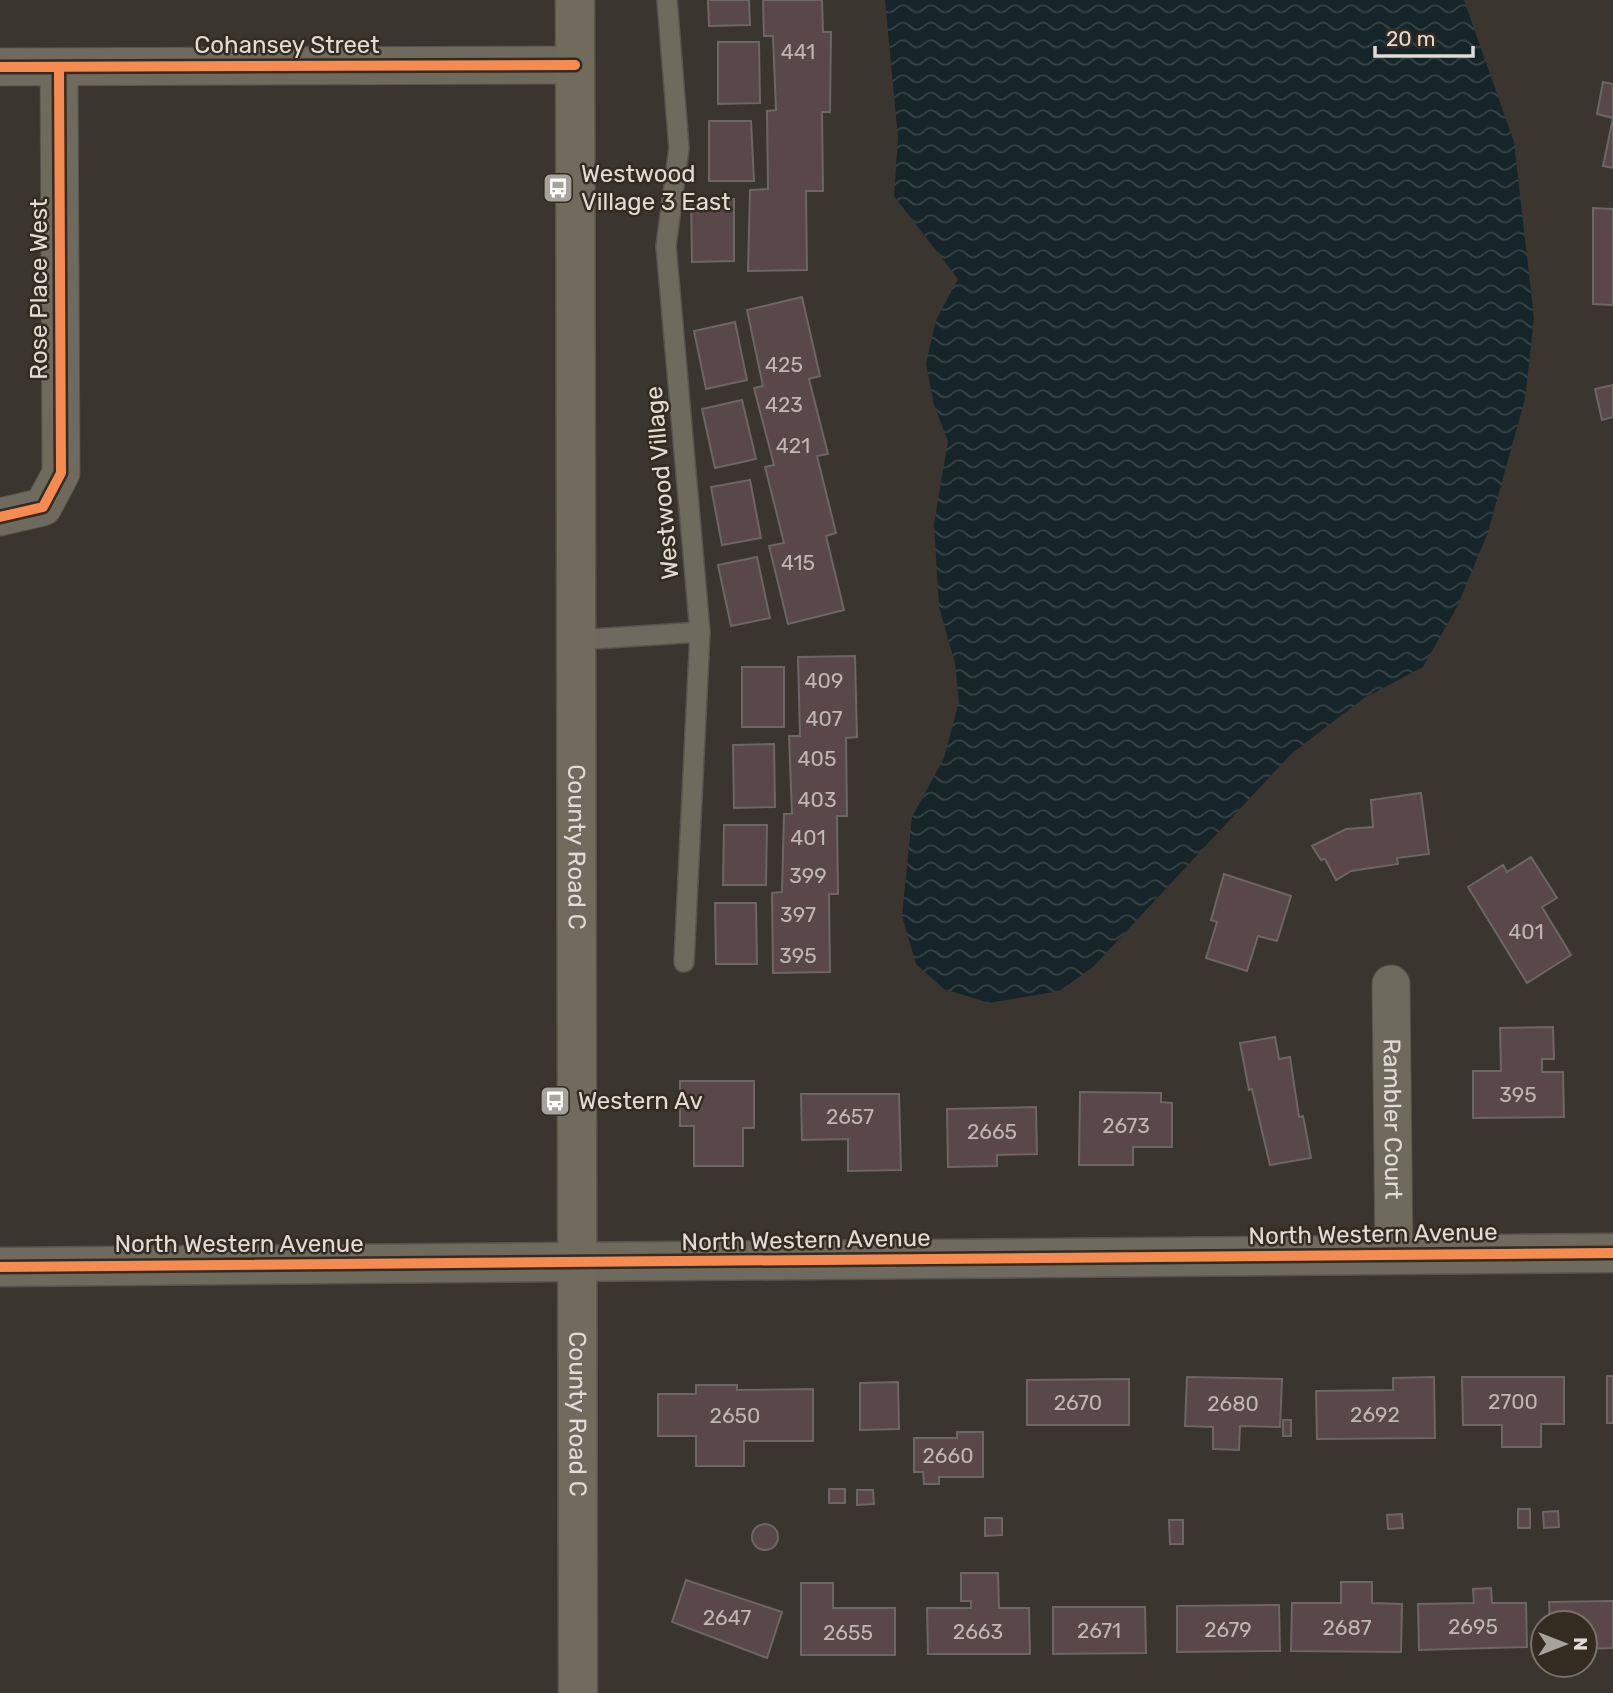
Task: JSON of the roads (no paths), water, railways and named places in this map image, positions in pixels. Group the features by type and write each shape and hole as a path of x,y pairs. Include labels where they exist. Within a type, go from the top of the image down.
{"main road":[{"name":"County Road C","path":"575,0 578,1693"}],"street":[{"name":"Cohansey Street","path":"0,67 575,65"},
{"name":"Rose Place West","path":"0,517 43,507 61,473 60,66"},
{"name":"Rambler Court","path":"1391,984 1394,1255"},
{"name":"North Western Avenue","path":"0,1267 1613,1253"}],"lane":[{"name":"Westwood Village","path":"667,0 679,148 666,246 700,632 684,962"},
{"path":"578,640 700,632"}],"water":[{"path":"885,0 1464,0 1514,142 1534,318 1525,399 1488,532 1457,607 1423,667 1364,698 1291,754 1094,966 1060,991 989,1003 944,989 916,964 902,916 912,817 944,758 959,702 955,663 939,607 934,524 948,441 934,405 926,364 936,320 958,279 894,196 898,138"}],"place":[{"name":"Westwood Village 3 East","path":"558,188"},
{"name":"Western Av","path":"555,1101"}]}
